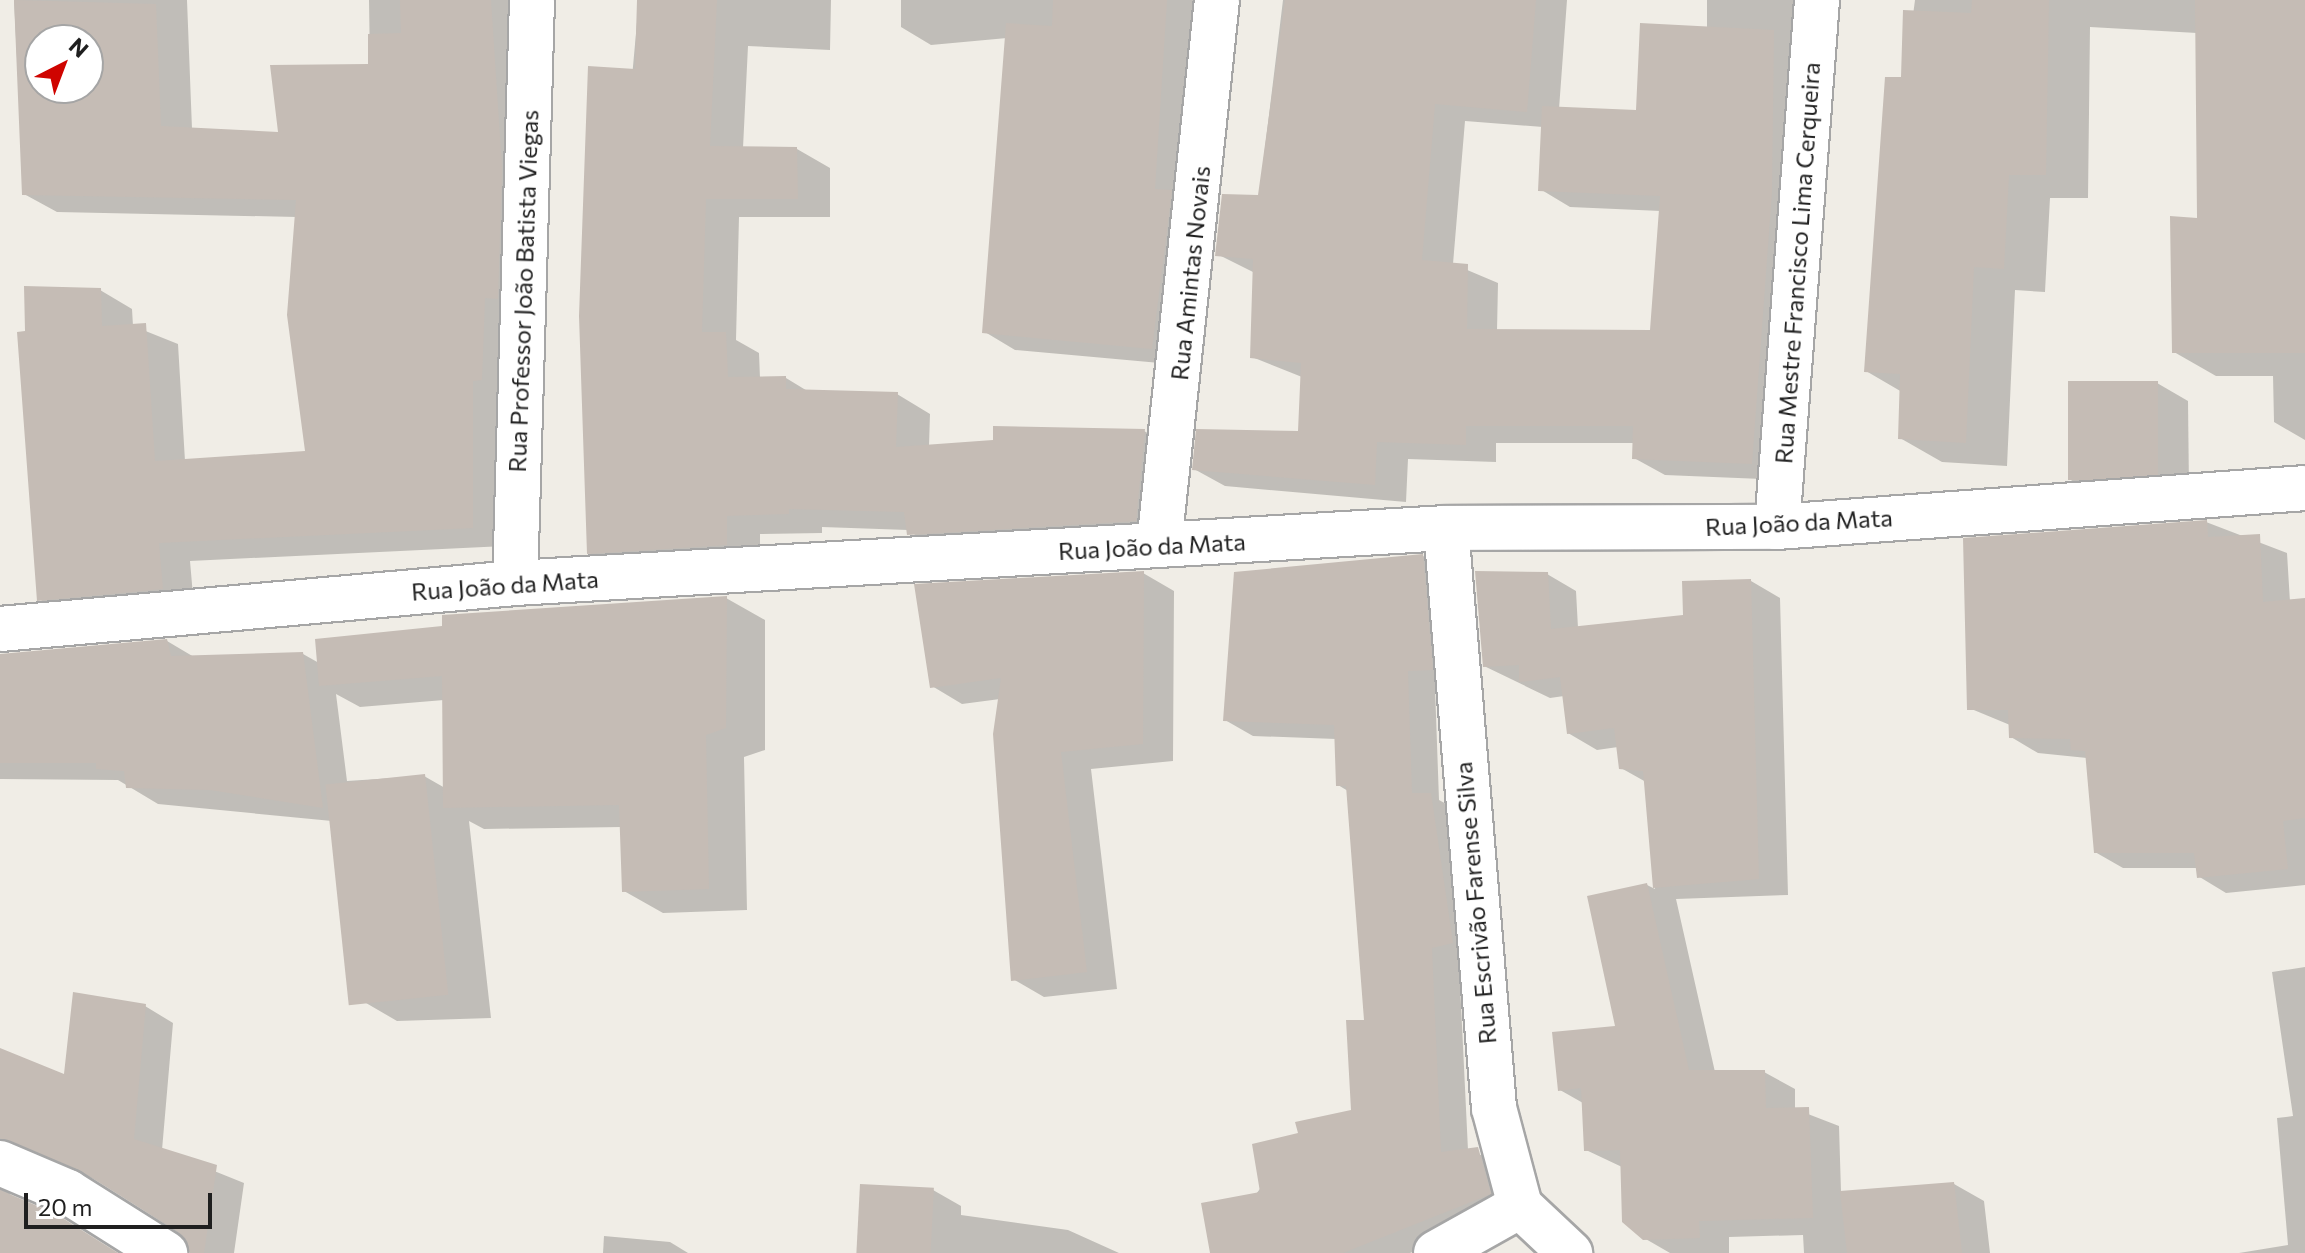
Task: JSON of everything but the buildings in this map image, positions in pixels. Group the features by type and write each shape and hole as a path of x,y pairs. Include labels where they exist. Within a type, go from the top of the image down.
{"street":[{"name":"Rua Professor João Batista Viegas","path":"515,583 532,0"},
{"name":"Rua Amintas Novais","path":"1159,545 1217,0"},
{"name":"Rua Mestre Francisco Lima Cerqueira","path":"1777,527 1817,0"},
{"name":"Rua João da Mata","path":"0,629 515,583 1446,528 1777,527 2305,488"},
{"name":"Rua Escrivão Farense Silva","path":"1446,528 1477,972 1494,1108 1520,1206"},
{"path":"0,1163 68,1192 165,1253"},
{"path":"1436,1253 1520,1206 1570,1253"}]}
